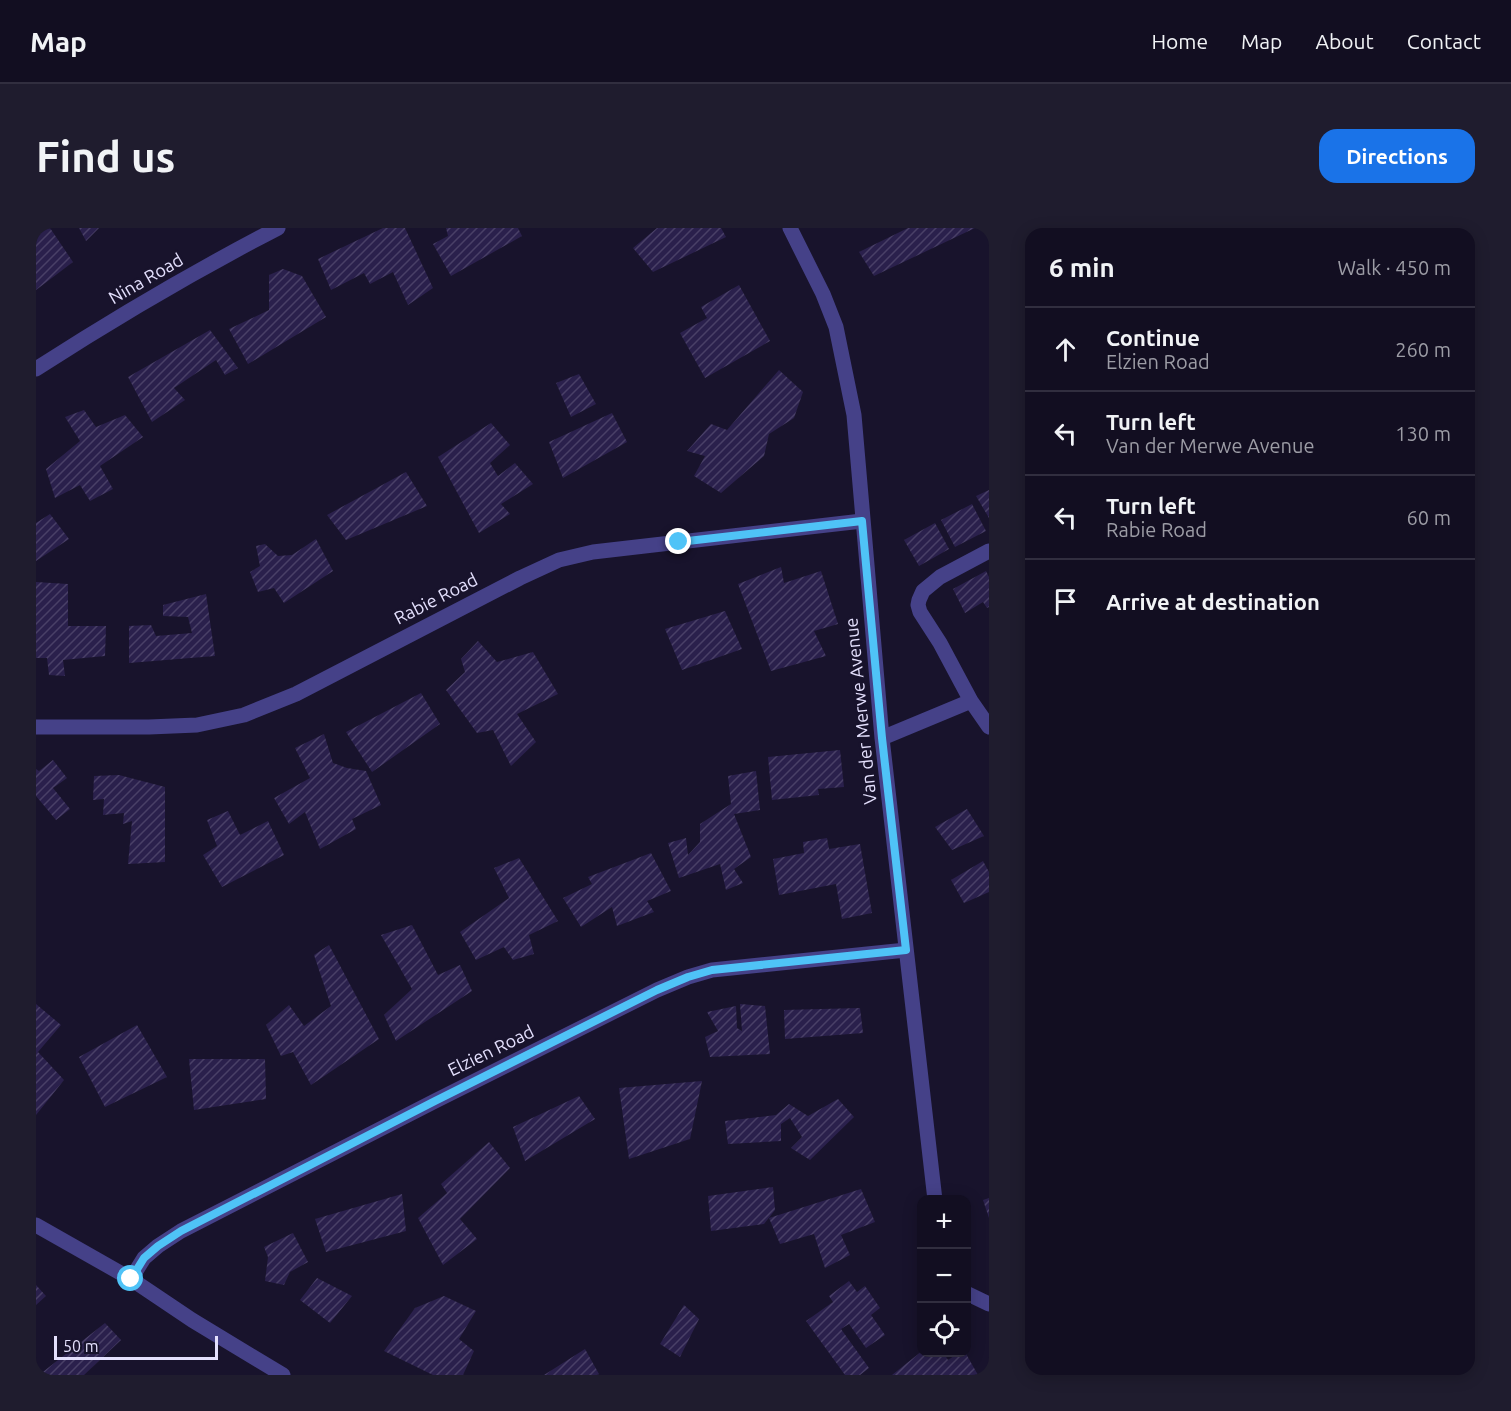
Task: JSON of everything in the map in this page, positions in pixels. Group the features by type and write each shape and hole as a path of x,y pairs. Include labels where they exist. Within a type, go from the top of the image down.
{"street":[{"name":"Nina Road","path":"36,369 132,308 278,228"},
{"name":"Van der Merwe Avenue","path":"790,228 823,294 836,327 854,415 882,738 934,1195"},
{"name":"Rabie Road","path":"36,727 197,725 244,715 296,694 559,560 604,550 862,521"},
{"path":"989,551 940,577 923,591 918,605 971,701 989,727"},
{"path":"882,738 971,701"},
{"name":"Elzien Road","path":"131,1279 144,1258 181,1231 657,990 712,970 906,950"},
{"path":"36,1225 131,1279 192,1320 283,1375"},
{"path":"971,1295 989,1304"}],"building":[{"path":"36,228 50,228 73,262 36,290"},
{"path":"79,228 99,228 86,241"},
{"path":"383,228 405,228 433,288 408,305 393,272 370,284 364,273 331,290 318,259"},
{"path":"446,228 518,228 522,236 451,276 433,244 448,236"},
{"path":"657,228 721,228 726,237 653,272 633,248"},
{"path":"908,228 975,228 874,276 859,252"},
{"path":"283,269 302,276 326,317 248,364 229,329 269,310 269,275"},
{"path":"739,285 770,341 705,378 680,333 707,318 701,307"},
{"path":"210,330 238,368 225,375 216,360 174,388 185,400 152,422 128,377"},
{"path":"779,370 803,392 794,418 769,434 764,456 721,493 694,476 705,456 687,451 711,424 727,430"},
{"path":"579,374 596,404 571,417 556,383"},
{"path":"84,410 96,427 125,415 143,437 100,466 113,489 90,501 80,485 55,498 46,469 80,441 65,417"},
{"path":"612,413 627,442 563,478 549,442"},
{"path":"491,423 510,445 490,463 498,476 515,463 533,484 501,504 510,514 479,533 438,457"},
{"path":"406,472 427,506 346,540 327,515"},
{"path":"989,490 989,518 976,496"},
{"path":"972,504 986,531 955,547 941,520"},
{"path":"50,514 69,539 36,561 36,523"},
{"path":"935,523 949,549 919,566 904,540"},
{"path":"316,539 333,571 284,603 274,588 258,592 250,572 260,566 256,546 265,544 278,556 292,555"},
{"path":"781,567 784,583 821,571 838,624 814,631 826,656 771,671 738,584"},
{"path":"986,571 989,577 989,607 987,608 983,602 965,613 953,589"},
{"path":"36,582 68,584 68,626 106,626 105,656 63,660 65,676 49,675 47,658 36,658"},
{"path":"206,594 215,656 129,663 129,626 151,625 156,636 192,633 188,617 163,616 163,605"},
{"path":"725,611 742,649 682,670 665,629"},
{"path":"478,641 497,662 533,652 558,694 517,714 536,742 511,766 493,730 477,733 446,690 465,672 461,659"},
{"path":"421,693 440,724 372,772 346,732"},
{"path":"324,734 333,763 366,771 381,805 352,819 356,829 320,849 305,812 289,824 274,798 310,778 295,748"},
{"path":"840,750 844,787 818,789 819,795 772,800 768,757"},
{"path":"53,760 67,778 53,788 70,809 56,820 36,796 36,769 39,771"},
{"path":"756,771 760,810 734,814 751,857 734,869 743,883 726,890 720,864 679,878 668,843 686,838 688,855 700,842 700,824 731,804 728,776"},
{"path":"119,775 165,787 165,862 128,864 132,821 123,824 124,813 103,815 104,799 93,800 94,776"},
{"path":"967,809 984,836 952,850 935,827"},
{"path":"228,811 240,835 268,821 284,855 222,887 203,855 217,846 207,820"},
{"path":"827,838 829,849 860,844 872,913 842,919 836,884 779,895 773,859 804,853 803,842"},
{"path":"651,853 671,891 647,901 654,912 617,926 612,907 581,927 563,898 592,884 588,877"},
{"path":"519,858 558,921 529,935 534,954 513,960 504,947 476,960 460,932 509,898 494,868"},
{"path":"983,861 989,872 989,892 964,903 951,880"},
{"path":"412,925 438,975 460,965 472,991 396,1041 384,1015 412,989 381,935"},
{"path":"329,945 379,1039 311,1085 293,1052 281,1056 266,1025 289,1005 304,1026 331,1006 314,955"},
{"path":"36,1004 61,1025 38,1052 64,1080 36,1115"},
{"path":"740,1004 765,1006 770,1054 710,1057 705,1037 718,1031 707,1012 736,1006 737,1028 742,1031"},
{"path":"860,1008 863,1033 785,1039 784,1010"},
{"path":"137,1025 167,1077 105,1107 79,1057"},
{"path":"189,1059 265,1059 266,1099 194,1110"},
{"path":"702,1081 690,1139 629,1159 619,1088"},
{"path":"579,1096 595,1119 525,1161 513,1127"},
{"path":"838,1099 854,1117 810,1160 791,1148 802,1137 790,1118 781,1124 781,1141 728,1144 725,1121 776,1115 789,1104 808,1116"},
{"path":"489,1142 510,1168 460,1219 477,1239 443,1265 418,1218 447,1193 441,1184"},
{"path":"773,1187 775,1210 764,1224 711,1231 708,1196"},
{"path":"861,1189 875,1222 841,1235 850,1255 825,1268 814,1234 780,1244 769,1218"},
{"path":"402,1194 406,1231 326,1252 315,1219"},
{"path":"989,1198 989,1218 983,1200"},
{"path":"293,1233 308,1262 290,1272 284,1285 265,1281 268,1257 264,1247"},
{"path":"317,1278 352,1296 330,1323 300,1300"},
{"path":"849,1281 857,1292 865,1286 880,1308 871,1315 885,1335 866,1348 849,1324 841,1329 869,1368 860,1375 845,1375 806,1321 833,1302 829,1296"},
{"path":"36,1285 46,1296 36,1305"},
{"path":"444,1296 476,1311 459,1339 474,1351 463,1375 433,1375 384,1351 415,1308"},
{"path":"684,1305 699,1319 680,1357 660,1344"},
{"path":"105,1323 121,1340 84,1375 39,1375"},
{"path":"585,1349 599,1374 544,1375"},
{"path":"917,1355 917,1357 946,1357 948,1360 952,1357 968,1357 978,1375 892,1375"}],"route":[{"path":"131,1279 144,1258 181,1231 657,990 712,970 906,950 882,738 862,521 679,542"}]}
